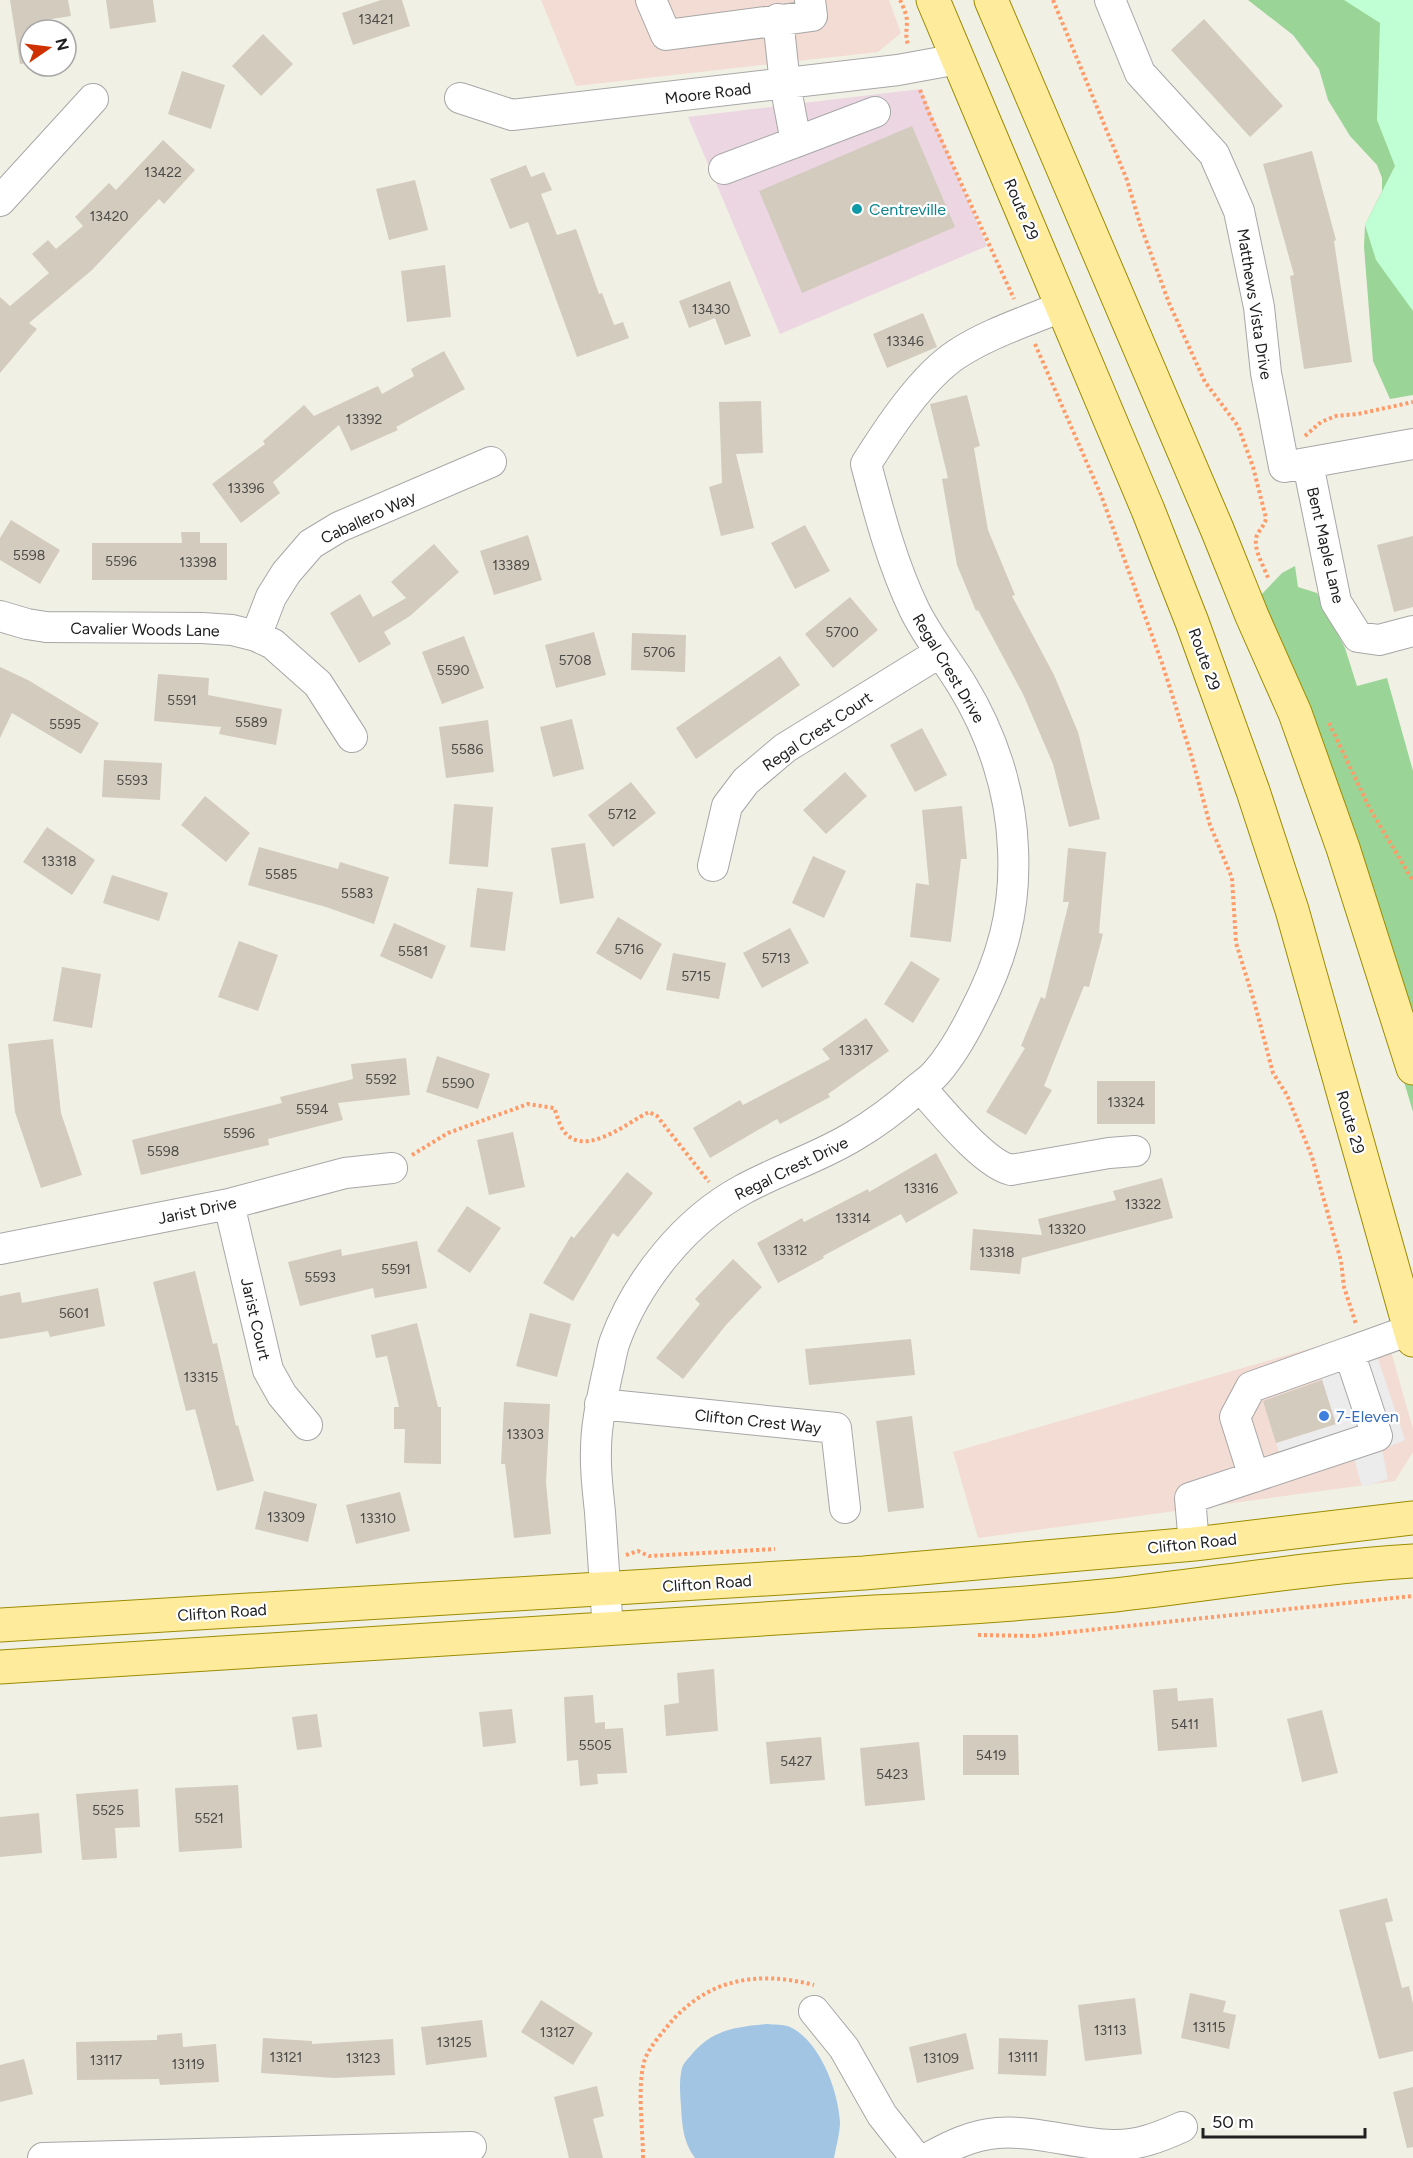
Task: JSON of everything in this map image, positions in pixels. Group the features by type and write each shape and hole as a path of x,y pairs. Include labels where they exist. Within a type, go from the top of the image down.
{"main road":[{"name":"Route 29","path":"933,0 1156,530 1253,791 1292,910 1412,1335"},
{"path":"991,0 1294,713 1343,848 1413,1068"},
{"name":"Clifton Road","path":"0,1625 864,1574 1194,1544 1413,1518"},
{"path":"0,1667 969,1608 1413,1561"}],"street":[{"path":"651,0 666,35 812,16 810,0"},
{"name":"Matthews Vista Drive","path":"1110,0 1140,73 1215,154 1239,211 1258,307 1266,373 1291,459"},
{"path":"778,19 785,84 796,142"},
{"name":"Moore Road","path":"460,98 512,115 785,84 958,59"},
{"path":"0,201 93,99"},
{"path":"724,169 875,112"},
{"path":"1025,322 1063,306"},
{"name":"Regal Crest Drive","path":"608,1630 596,1450 600,1404 615,1342 641,1288 665,1256 695,1223 737,1192 856,1136 887,1116 936,1074 962,1036 989,986 1005,940 1012,895 1013,849 1010,815 998,765 983,723 914,610 890,550 866,465 902,412 945,364 958,354 1025,322"},
{"path":"1291,459 1413,444"},
{"name":"Bent Maple Lane","path":"1291,459 1336,602 1358,637 1379,640 1413,631"},
{"name":"Caballero Way","path":"256,636 271,597 286,573 311,544 339,527 490,462"},
{"name":"Cavalier Woods Lane","path":"0,616 46,627 202,628 232,630 256,636 273,644 318,684 352,737"},
{"name":"Regal Crest Court","path":"713,866 727,806 746,781 785,748 939,653"},
{"path":"920,1087 989,1160 1004,1169 1011,1170 1109,1153 1135,1151"},
{"name":"Jarist Drive","path":"0,1249 229,1203 345,1173 392,1168"},
{"name":"Jarist Court","path":"229,1203 268,1370 282,1395 307,1425"},
{"path":"1254,1477 1235,1417 1251,1387 1356,1350 1412,1335"},
{"path":"1194,1544 1190,1498 1377,1436 1356,1350"},
{"name":"Clifton Crest Way","path":"600,1404 836,1428 845,1508"},
{"path":"816,1998 882,2115 915,2158"},
{"path":"928,2158 966,2139 996,2133 1028,2133 1112,2145 1139,2143 1158,2138 1182,2127"},
{"path":"43,2158 471,2147"}],"path":[{"path":"900,0 906,14 905,34 928,113 1025,322 1101,495 1162,663 1210,825 1232,878 1236,943 1273,1073 1287,1095 1312,1157 1341,1261 1356,1350"},
{"path":"1053,0 1127,180 1143,234 1169,303 1205,382 1217,400 1232,415 1247,450 1266,518 1265,525 1256,538 1256,546 1271,585"},
{"path":"1247,450 1265,450 1291,459 1302,438 1321,422 1336,416 1358,414 1413,402"},
{"path":"1325,714 1370,809 1413,882"},
{"path":"392,1168 448,1133 528,1104 554,1108 567,1136 578,1140 597,1140 649,1112 657,1116 724,1202"},
{"path":"643,2158 641,2103 644,2060 652,2046 680,2011 714,1989 747,1979 788,1978 816,1998"}],"shaded area":[{"path":"541,0 889,0 901,33 878,52 576,86"},
{"path":"921,89 987,246 780,334 688,117"},
{"path":"1384,1327 1413,1429 1413,1452 1395,1481 978,1538 953,1452"},
{"path":"1373,1344 1405,1440 1382,1450 1388,1479 1362,1487 1354,1459 1288,1477 1276,1443 1336,1424 1317,1364"}],"green space":[{"path":"1248,0 1413,0 1413,395 1390,399 1373,361 1364,247 1365,225 1382,191 1382,178 1377,165 1350,136 1328,100 1319,69 1293,35"},
{"path":"1344,0 1413,0 1413,311 1376,260 1365,225 1395,166 1377,120 1380,23"},
{"path":"1295,566 1298,587 1317,593 1345,648 1357,686 1387,678 1413,771 1413,1112 1260,596 1282,573"}],"water":[{"path":"767,2024 788,2026 801,2034 810,2043 825,2068 839,2109 839,2135 834,2158 695,2158 688,2146 683,2127 680,2087 684,2064 700,2046 717,2034 736,2028"}],"building":[{"path":"10,0 68,0 71,16 18,18 18,51"},
{"path":"106,0 153,0 156,22 110,29"},
{"path":"381,0 402,0 410,26 353,45 342,13"},
{"path":"1204,19 1283,106 1250,137 1171,50"},
{"path":"263,34 293,64 261,96 232,66"},
{"path":"182,71 225,85 211,129 168,114"},
{"name":"Centreville","path":"912,126 955,227 802,293 759,191"},
{"path":"163,140 195,170 164,204 159,199 92,270 29,323 37,329 0,373 0,297 10,306 49,273 32,254 48,240 56,249 83,226 75,217 109,183 116,190"},
{"path":"1312,151 1336,240 1334,241 1352,362 1304,369 1290,276 1294,275 1263,164"},
{"path":"526,165 531,177 544,172 552,190 541,194 557,235 576,229 599,294 602,293 614,325 623,322 629,338 577,357 528,222 510,229 490,179"},
{"path":"415,180 428,230 389,240 376,189"},
{"path":"445,265 451,317 407,322 401,271"},
{"path":"730,281 751,336 725,345 715,318 689,328 679,301"},
{"path":"923,313 937,347 887,368 873,334"},
{"path":"444,351 465,389 396,427 398,430 351,451 339,425 273,482 280,493 241,523 212,484 265,444 263,441 304,405 314,416 378,386 382,394 414,376 411,369"},
{"path":"967,395 980,446 974,448 988,530 1015,595 1012,596 1054,675 1078,732 1100,819 1069,827 1053,764 1023,694 978,610 976,611 957,565 942,479 948,478 930,404"},
{"path":"761,401 763,453 736,454 754,528 721,536 709,487 722,483 719,402"},
{"path":"11,520 60,550 40,584 0,560 0,538"},
{"path":"805,525 830,571 795,589 771,543"},
{"path":"181,532 200,532 200,543 227,543 227,580 92,580 92,543 182,543"},
{"path":"528,535 542,580 494,595 480,551"},
{"path":"1413,536 1413,607 1394,612 1377,545"},
{"path":"434,544 459,572 410,616 384,632 391,644 359,663 330,613 360,594 373,617 406,598 391,582"},
{"path":"850,597 878,630 833,668 805,634"},
{"path":"594,632 606,675 556,688 545,645"},
{"path":"632,633 686,635 685,672 631,670"},
{"path":"464,636 484,688 442,704 422,652"},
{"path":"780,656 800,685 696,759 676,728"},
{"path":"0,667 28,680 99,723 81,754 12,713 0,738"},
{"path":"158,674 209,678 208,695 282,709 276,745 219,734 221,727 154,721"},
{"path":"572,719 584,769 553,777 540,727"},
{"path":"488,720 494,772 446,778 439,727"},
{"path":"922,728 947,775 915,792 890,745"},
{"path":"104,760 162,763 160,800 102,797"},
{"path":"845,772 867,796 826,834 803,810"},
{"path":"631,782 656,813 613,847 588,815"},
{"path":"205,796 250,833 226,862 181,825"},
{"path":"454,804 493,807 488,867 449,864"},
{"path":"962,806 967,859 961,859 951,942 910,937 916,883 929,885 922,810"},
{"path":"47,827 95,860 72,895 23,862"},
{"path":"585,843 594,898 560,904 551,848"},
{"path":"259,847 338,869 340,862 389,877 374,924 326,907 248,885"},
{"path":"1068,848 1106,852 1099,933 1103,934 1089,987 1084,986 1044,1086 1052,1090 1026,1135 986,1112 1025,1048 1021,1046 1041,997 1045,999 1069,902 1063,902"},
{"path":"813,856 846,871 824,918 792,903"},
{"path":"112,875 168,893 159,921 103,903"},
{"path":"477,888 513,892 505,951 470,947"},
{"path":"618,917 662,944 641,980 596,953"},
{"path":"394,923 446,946 432,979 380,956"},
{"path":"790,928 809,963 762,988 743,953"},
{"path":"239,941 278,955 258,1011 218,997"},
{"path":"673,953 726,963 719,999 666,990"},
{"path":"911,961 940,979 913,1023 884,1004"},
{"path":"62,967 101,974 92,1028 53,1021"},
{"path":"866,1018 889,1051 828,1094 830,1097 780,1124 777,1119 710,1158 693,1128 740,1100 743,1105 830,1059 822,1049"},
{"path":"53,1039 61,1113 82,1175 41,1188 15,1112 8,1044"},
{"path":"437,1056 490,1074 478,1109 426,1092"},
{"path":"406,1058 410,1095 338,1103 343,1120 268,1139 269,1145 141,1175 132,1140 282,1103 280,1097 353,1079 351,1064"},
{"path":"1097,1081 1155,1081 1155,1124 1097,1124"},
{"path":"513,1132 525,1187 489,1195 477,1140"},
{"path":"936,1153 958,1193 906,1223 901,1214 778,1283 757,1243 802,1218 804,1222 868,1189 869,1192"},
{"path":"627,1172 653,1193 618,1237 613,1233 573,1301 543,1283 571,1236 574,1238"},
{"path":"1162,1178 1173,1218 1022,1258 1020,1274 970,1270 973,1229 1042,1235 1038,1219 1116,1200 1113,1191"},
{"path":"467,1206 501,1228 470,1273 437,1251"},
{"path":"417,1241 427,1288 375,1298 373,1288 300,1306 288,1262 341,1249 342,1256"},
{"path":"733,1259 762,1287 726,1325 683,1379 656,1358 700,1304 695,1299"},
{"path":"195,1271 213,1344 217,1343 236,1426 238,1425 254,1481 217,1491 195,1409 186,1411 153,1282"},
{"path":"98,1288 105,1326 50,1337 48,1331 0,1339 0,1296 20,1292 22,1303"},
{"path":"530,1313 571,1324 557,1377 516,1366"},
{"path":"417,1323 438,1407 441,1407 441,1464 404,1463 405,1429 394,1429 394,1407 399,1407 387,1356 376,1358 371,1335"},
{"path":"911,1339 915,1375 809,1385 805,1349"},
{"path":"1322,1380 1336,1424 1276,1443 1263,1401"},
{"path":"504,1402 550,1404 546,1483 551,1534 514,1538 505,1464 501,1464"},
{"path":"912,1416 924,1508 888,1512 876,1421"},
{"path":"264,1491 317,1504 308,1542 255,1529"},
{"path":"400,1492 410,1531 356,1544 346,1505"},
{"path":"714,1669 718,1731 666,1736 664,1705 679,1703 677,1673"},
{"path":"1177,1688 1178,1701 1213,1698 1217,1747 1158,1751 1153,1690"},
{"path":"593,1695 595,1723 605,1722 605,1729 623,1728 627,1773 597,1774 598,1784 580,1786 578,1760 567,1761 564,1697"},
{"path":"512,1709 516,1743 483,1747 479,1712"},
{"path":"1322,1710 1338,1773 1302,1782 1287,1719"},
{"path":"317,1714 322,1747 297,1750 292,1717"},
{"path":"963,1735 1018,1735 1019,1775 963,1775"},
{"path":"821,1737 825,1780 770,1784 766,1742"},
{"path":"919,1742 925,1800 865,1806 860,1748"},
{"path":"238,1785 242,1848 179,1852 175,1788"},
{"path":"138,1789 140,1827 115,1828 117,1858 82,1860 76,1794"},
{"path":"39,1813 42,1853 0,1857 0,1817"},
{"path":"1387,1898 1393,1921 1385,1923 1402,1988 1409,1986 1413,2004 1413,2051 1379,2059 1339,1910"},
{"path":"1190,1993 1226,2001 1223,2012 1236,2015 1229,2049 1181,2038"},
{"path":"1135,1998 1142,2054 1085,2061 1078,2005"},
{"path":"541,2000 593,2033 573,2065 521,2032"},
{"path":"482,2020 487,2057 426,2065 421,2027"},
{"path":"182,2033 183,2047 216,2044 219,2082 160,2085 159,2079 77,2080 76,2042 157,2040 157,2035"},
{"path":"966,2033 974,2069 917,2083 909,2047"},
{"path":"263,2038 312,2041 312,2044 393,2039 395,2075 334,2078 261,2073"},
{"path":"999,2038 1048,2040 1046,2076 998,2074"},
{"path":"24,2059 33,2094 0,2102 0,2065"},
{"path":"597,2086 604,2116 593,2119 603,2158 569,2158 554,2097"},
{"path":"1413,2087 1413,2147 1407,2148 1393,2092"}],"place":[{"name":"Centreville","path":"857,209"},
{"name":"7-Eleven","path":"1324,1416"}]}
